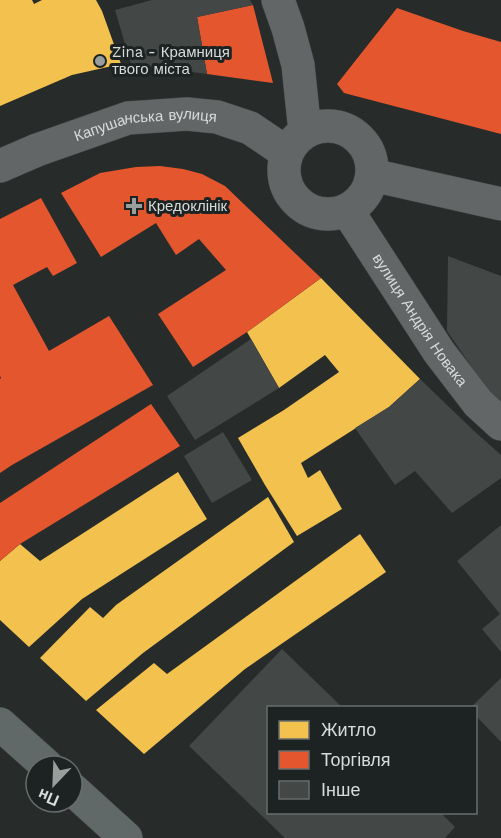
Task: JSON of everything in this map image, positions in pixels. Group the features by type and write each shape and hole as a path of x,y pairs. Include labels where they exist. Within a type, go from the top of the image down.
{"main road":[{"path":"0,724 33,754"},
{"path":"84,800 126,838"}],"street":[{"path":"278,0 298,65 300,101 296,142 284,167 285,182 292,196 303,207 316,213 332,214 347,210 359,202 368,189 372,175 372,160 366,147 357,136 345,129 332,126 318,127 296,142"},
{"name":"Капушанська вулиця","path":"0,166 36,150 128,118 187,114 217,117 296,142"},
{"path":"372,175 501,204"},
{"name":"вулиця Андрія Новака","path":"347,210 439,352 478,403 501,423"}],"building: Житло":[{"path":"0,0 32,0 34,4 42,0 96,0 121,64 72,75 0,106"},
{"path":"321,278 420,379 389,407 301,463 308,478 320,470 342,509 297,536 238,438 339,372 325,355 279,388 247,332"},
{"path":"178,472 207,519 82,599 29,647 0,620 0,561 20,544 40,561"},
{"path":"268,497 294,542 143,653 86,701 40,658 90,607 103,618 116,605"},
{"path":"360,534 386,572 245,669 144,754 96,710 154,663 167,674"}],"building: Торгівля":[{"path":"253,5 273,83 207,74 197,17"},
{"path":"397,8 501,42 501,134 344,93 337,84"},
{"path":"160,166 202,174 225,186 321,278 247,332 193,367 158,314 226,270 199,239 176,255 156,223 101,257 61,193 100,173"},
{"path":"41,198 77,263 53,276 47,267 13,285 49,351 109,316 153,385 0,473 0,219"},
{"path":"151,404 180,446 20,544 0,561 0,503"}],"building: Інше":[{"path":"152,0 250,0 253,5 197,17 207,74 131,64 115,10"},
{"path":"448,256 501,276 501,406 495,401 447,331"},
{"path":"251,339 279,388 195,440 167,396"},
{"path":"420,379 501,455 501,478 452,513 415,471 395,485 355,428 389,407"},
{"path":"223,432 252,480 212,503 184,456"},
{"path":"501,525 501,652 482,629 500,614 457,561"},
{"path":"282,649 341,706 267,706 267,814 442,814 455,827 445,838 285,838 189,746"},
{"path":"501,678 501,742 477,717 477,706 472,706"}],"place":[{"name":"Zina - Крамниця твого міста","path":"100,61"},
{"name":"Кредоклінік","path":"134,206"}]}
